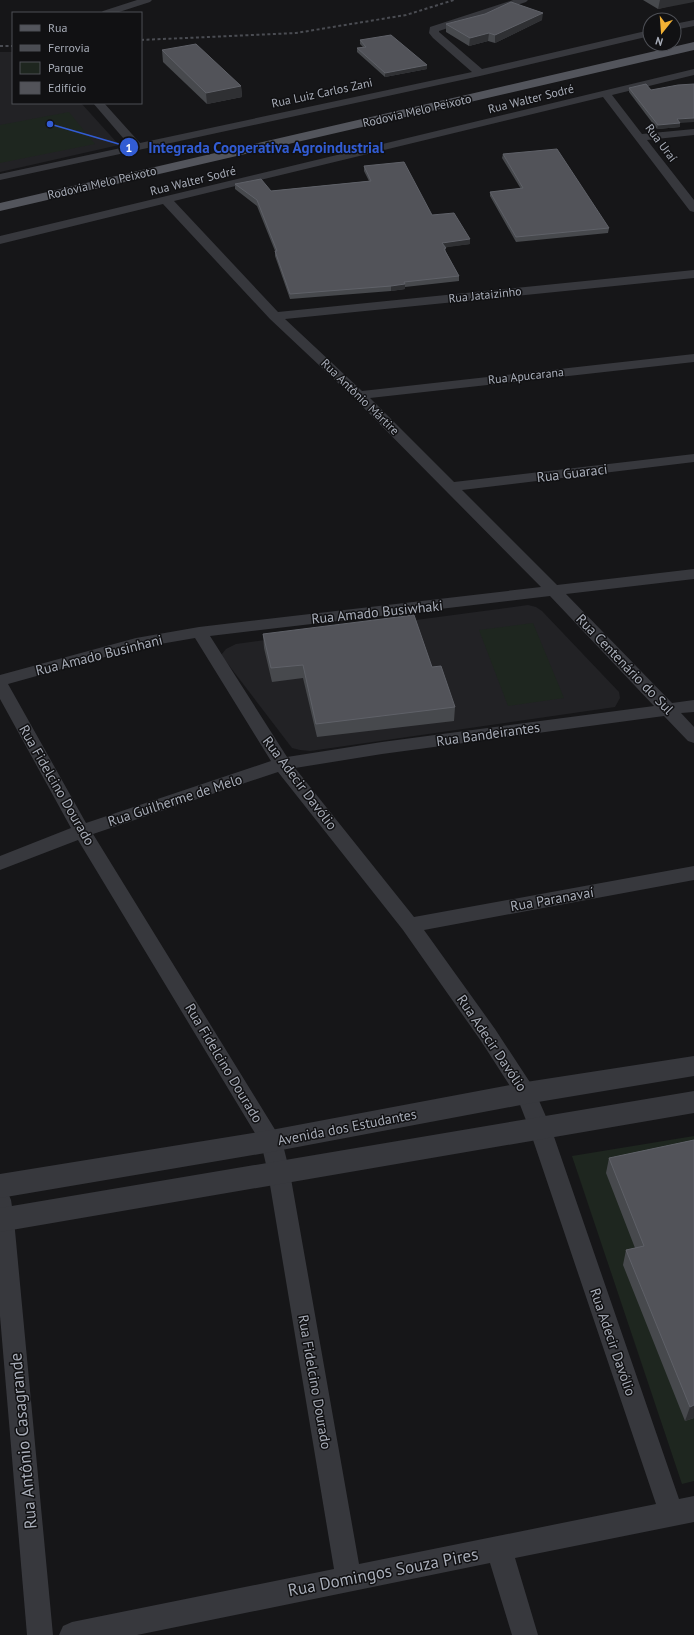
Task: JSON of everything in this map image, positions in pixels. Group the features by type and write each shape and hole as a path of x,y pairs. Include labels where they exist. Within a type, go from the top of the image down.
{"main road":[{"name":"Rodovia Melo Peixoto","path":"0,207 694,46"}],"street":[{"path":"109,12 147,0"},
{"path":"480,73 437,36 434,33 434,29 523,0"},
{"path":"682,26 694,23"},
{"name":"Rua Luiz Carlos Zani","path":"0,178 480,73 642,35"},
{"name":"Rua Walter Sodré","path":"0,240 167,201 694,72"},
{"name":"Rua Uraí","path":"606,94 692,201"},
{"path":"99,104 137,147"},
{"path":"641,137 694,132"},
{"name":"Rua Antônio Mártire","path":"167,201 275,316 359,395 555,592"},
{"name":"Rua Jataizinho","path":"275,316 694,274"},
{"name":"Rua Apucarana","path":"359,395 694,358"},
{"name":"Rua Guaraci","path":"450,487 694,458"},
{"name":"Rua Amado Busiwhaki","path":"199,632 555,592 694,574"},
{"name":"Rua Centenário do Sul","path":"555,592 669,709 694,737"},
{"name":"Rua Amado Businhani","path":"0,682 136,643 199,632"},
{"name":"Rua Adecir Davólio","path":"199,632 282,764 410,925 488,1035 526,1093 683,1512"},
{"name":"Rua Fidelcino Dourado","path":"0,682 82,831 271,1141 279,1173 349,1579"},
{"name":"Rua Bandeirantes","path":"282,764 382,748 694,706"},
{"name":"Rua Guilherme de Melo","path":"0,863 82,831 282,764"},
{"name":"Rua Paranavaí","path":"410,925 694,873"},
{"name":"Avenida dos Estudantes","path":"0,1186 271,1141 526,1093 694,1066"},
{"path":"1,1213 279,1173 694,1102"},
{"name":"Rua Antônio Casagrande","path":"1,1213 40,1635"},
{"name":"Rua Domingos Souza Pires","path":"72,1635 683,1512"},
{"path":"499,1549 525,1635"}],"shaded area":[{"path":"0,52 12,52 12,104 82,104 119,145 0,172"},
{"path":"528,605 536,607 542,611 619,692 620,698 615,707 310,751 300,750 292,748 221,655 226,649 236,644"}],"green space":[{"path":"69,112 95,144 0,163 0,125"},
{"path":"533,623 564,698 508,706 479,630"},
{"path":"694,1136 694,1481 682,1484 572,1156"}],"building":[{"path":"511,2 543,13 495,35 489,33 470,38 446,24 485,14"},
{"path":"391,35 427,65 385,73 357,48 366,47 360,40"},
{"path":"196,44 241,86 206,93 162,50"},
{"path":"646,84 651,90 678,85 694,84 694,118 677,119 680,123 658,125 629,88"},
{"path":"557,149 609,228 516,237 490,192 523,188 503,154"},
{"path":"404,162 432,215 454,213 470,239 442,243 446,248 444,249 459,276 404,282 405,284 391,286 290,294 275,251 277,251 257,200 235,184 261,179 271,191 371,181 364,166"},
{"path":"414,615 432,667 441,666 455,707 316,724 303,665 271,668 263,634"},
{"path":"694,1140 694,1405 690,1407 626,1250 644,1246 609,1158"}],"railway":[{"path":"142,40 296,33 406,15 454,0"},
{"path":"0,46 12,46"}],"place":[{"name":"Integrada Cooperativa Agroindustrial","path":"50,124"}]}
